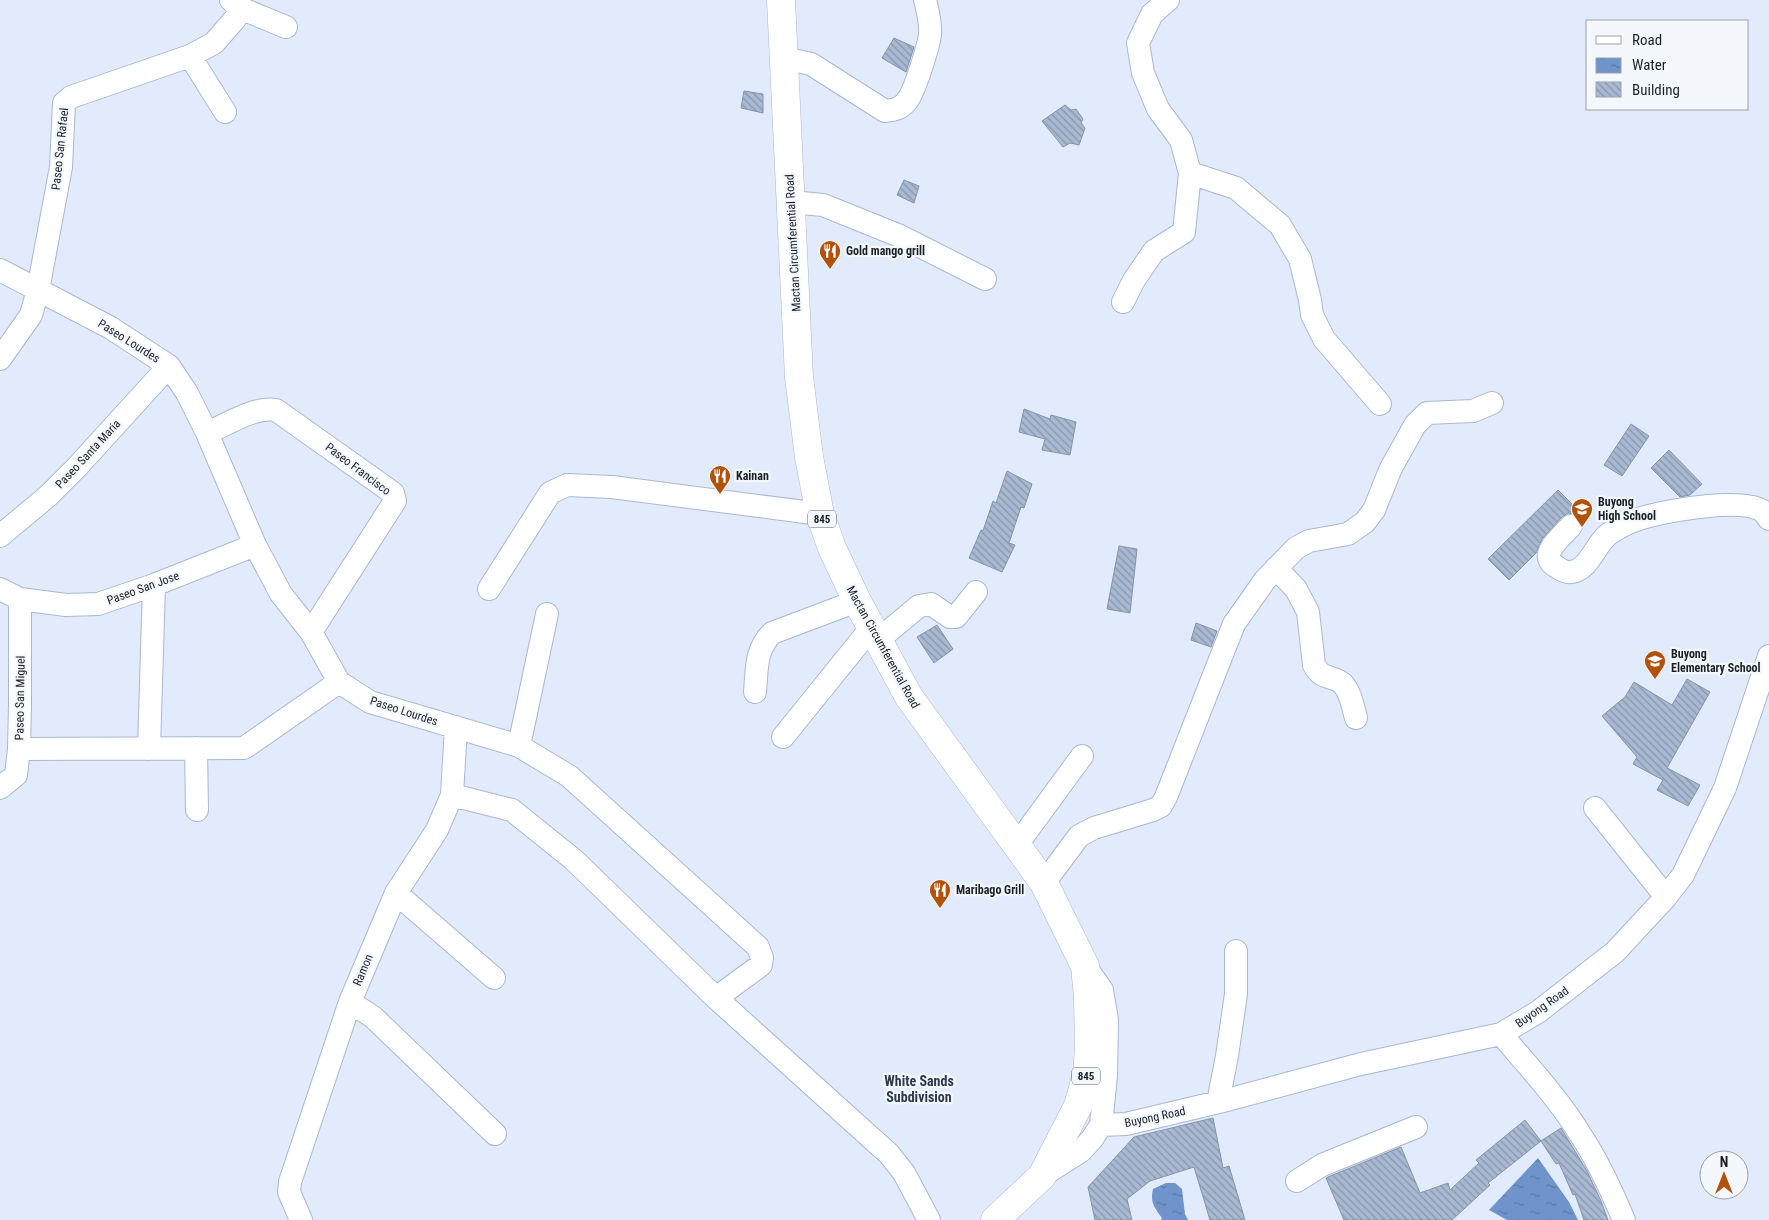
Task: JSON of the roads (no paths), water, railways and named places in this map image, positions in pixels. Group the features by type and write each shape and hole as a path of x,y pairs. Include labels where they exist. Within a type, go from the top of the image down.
{"main road":[{"name":"Mactan Circumferential Road","path":"781,0 799,377 809,458 820,514 832,548 857,601 909,697 1044,883 1085,966 1089,1026 1087,1074 1078,1106 1042,1176 1018,1211 995,1220"}],"street":[{"path":"784,58 811,64 885,111 898,109 908,101 921,67 930,35 929,16 925,0"},
{"path":"1123,302 1134,280 1154,251 1184,232 1190,173 1182,140 1158,109 1143,73 1138,43 1152,14 1168,0"},
{"path":"235,4 286,27"},
{"name":"Paseo San Rafael","path":"0,359 31,315 38,290 61,167 64,103 71,97 190,56 214,43 235,19 235,4"},
{"path":"190,56 225,112"},
{"path":"1190,173 1236,188 1280,225 1300,259 1312,315 1324,339 1380,404"},
{"path":"791,202 822,205 900,236 985,279"},
{"name":"Paseo Lourdes","path":"0,270 111,328 169,366 187,393 207,433 255,545 281,594 311,632 339,682 370,702 519,746 569,776 758,947 762,958 761,964 716,998"},
{"name":"Paseo Santa Maria","path":"0,536 48,496 78,467 169,366"},
{"path":"1044,883 1079,836 1094,828 1161,806 1166,798 1234,624 1265,580 1276,568 1296,548 1309,541 1348,534 1365,522 1374,510 1391,468 1419,421 1427,413 1473,411 1492,403"},
{"name":"Paseo Francisco","path":"207,433 257,411 267,408 276,410 393,493 395,501 311,632"},
{"path":"489,589 550,493 567,485 612,488 820,514"},
{"path":"1571,526 1550,549 1548,555 1553,565 1565,572 1580,569 1608,534 1646,517 1677,510 1728,505 1751,507 1762,511 1769,519"},
{"name":"Paseo San Jose","path":"0,589 20,599 66,606 98,604 154,585 255,545"},
{"path":"1276,568 1296,590 1308,612 1314,665 1317,672 1342,683 1350,697 1356,718"},
{"path":"149,749 154,585"},
{"path":"783,737 874,634 919,606 931,604 950,618 956,617 976,592"},
{"name":"Paseo San Miguel","path":"0,788 16,775 19,749 20,599"},
{"path":"754,692 759,651 764,641 772,633 857,601"},
{"path":"519,746 547,614"},
{"name":"Buyong Road","path":"1101,1125 1126,1124 1361,1064 1501,1034 1538,1012 1615,952 1666,897 1682,874 1725,788 1769,656"},
{"path":"19,749 244,748 339,682"},
{"name":"Ramon","path":"301,1220 289,1192 290,1182 350,1002 396,893 437,830 452,796 456,727"},
{"path":"196,748 197,810"},
{"path":"1016,846 1082,756"},
{"path":"452,796 512,810 574,860 716,998 889,1154 904,1173 929,1220"},
{"path":"1594,808 1666,897"},
{"path":"396,893 494,978"},
{"path":"1218,1102 1236,994 1236,951"},
{"path":"1042,1176 1081,1151 1101,1125 1106,1076 1107,1020 1102,990 1085,966"},
{"path":"350,1002 373,1017 495,1134"},
{"path":"1501,1034 1555,1098 1580,1133 1600,1166 1624,1220"},
{"path":"1297,1181 1322,1165 1416,1127"}],"water":[{"path":"1538,1158 1569,1202 1578,1220 1507,1220 1489,1210"},
{"path":"1166,1183 1175,1183 1182,1189 1185,1214 1188,1220 1161,1220 1162,1218 1153,1204 1152,1194 1153,1189"}],"place":[{"name":"Gold mango grill","path":"830,270"},
{"name":"Kainan","path":"720,495"},
{"name":"Buyong High School","path":"1582,528"},
{"name":"Buyong Elementary School","path":"1655,680"},
{"name":"Maribago Grill","path":"940,909"}],"district":[{"name":"White Sands Subdivision","path":"919,1090"}]}
